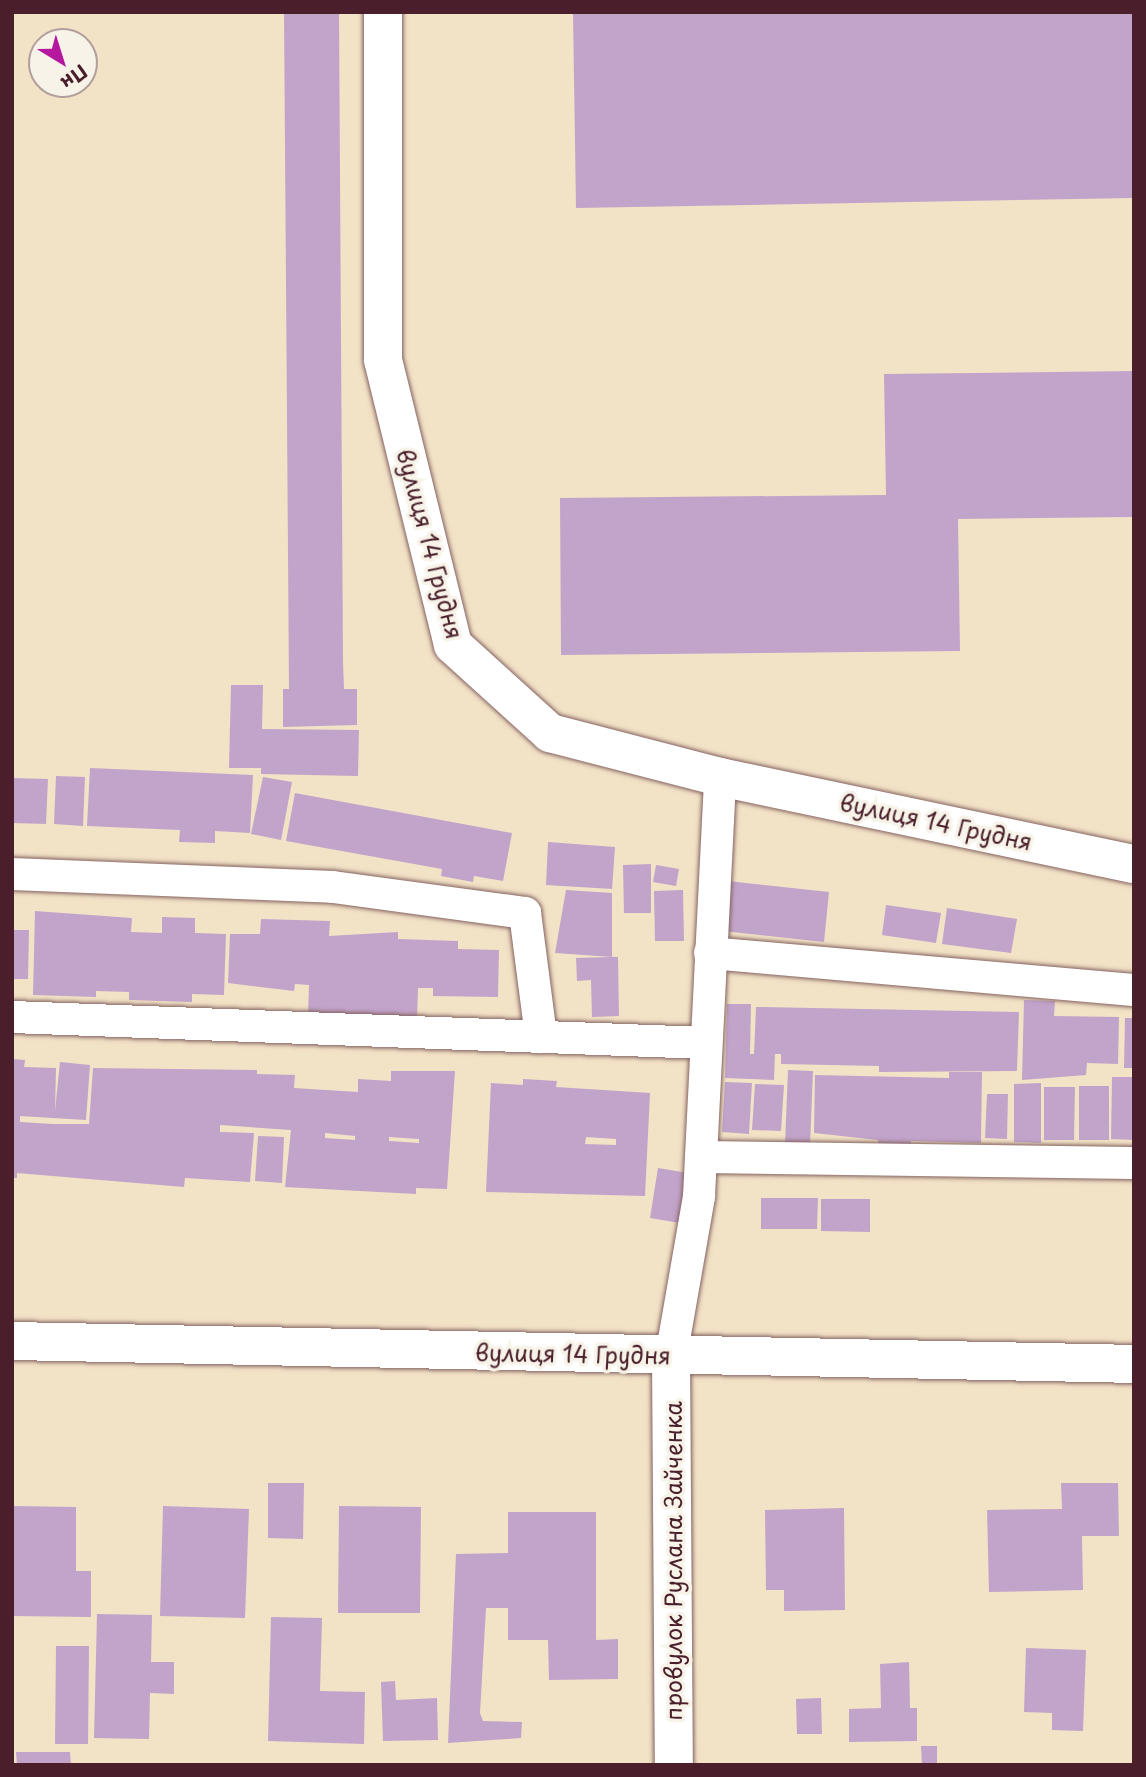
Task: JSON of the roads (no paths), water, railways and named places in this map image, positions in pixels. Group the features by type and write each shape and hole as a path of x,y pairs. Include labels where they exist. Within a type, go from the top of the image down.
{"street":[{"name":"вулиця 14 Грудня","path":"383,12 383,359 453,645 550,733 720,777 1134,864"},
{"name":"вулиця 14 Грудня","path":"12,1341 1134,1364"},
{"name":"провулок Руслана Зайченка","path":"671,1356 674,1765"}],"lane":[{"path":"671,1356 699,1196 720,777"},
{"path":"12,874 333,887 525,913 541,1037"},
{"path":"710,953 1134,990"},
{"path":"12,1017 706,1043"},
{"path":"701,1157 1134,1163"}]}
